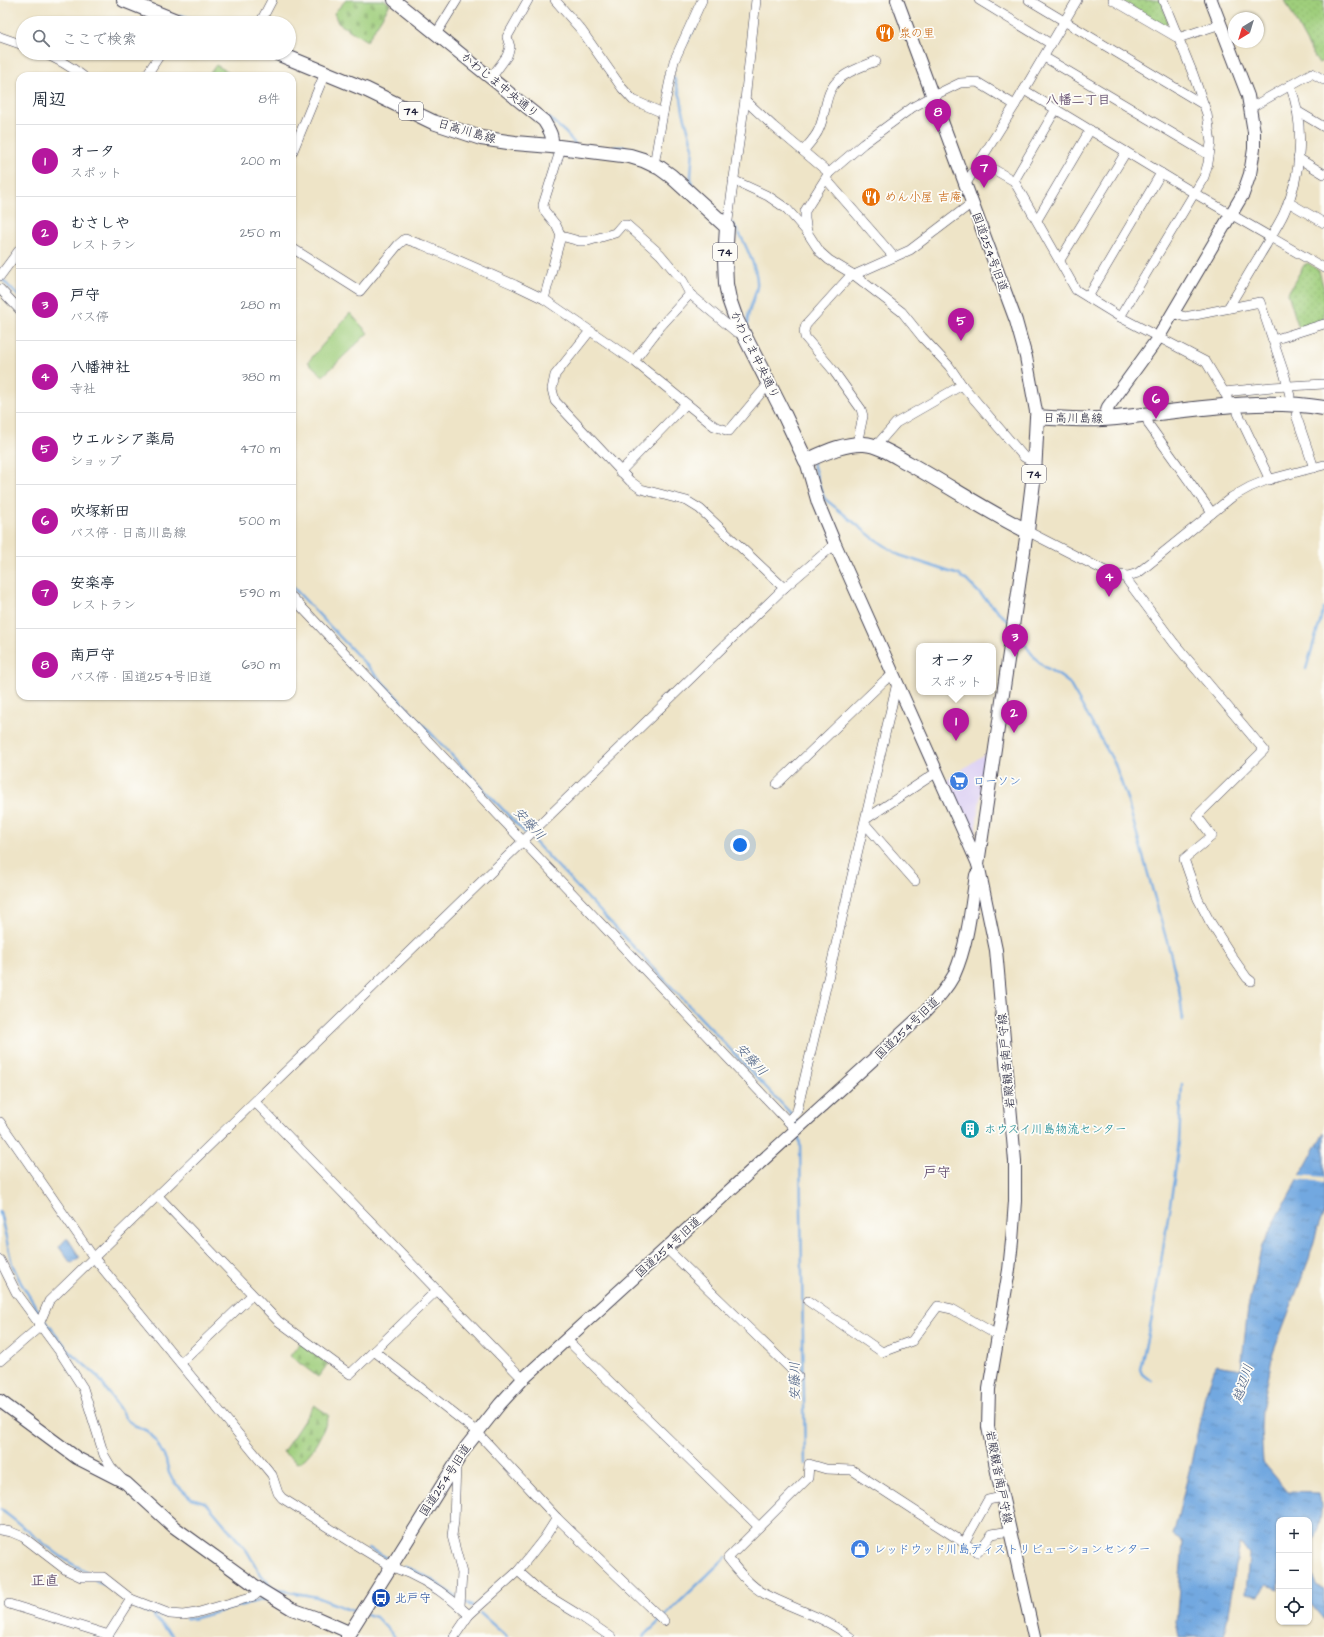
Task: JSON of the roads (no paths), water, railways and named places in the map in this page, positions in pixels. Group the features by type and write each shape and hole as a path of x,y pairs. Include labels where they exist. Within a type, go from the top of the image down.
{"main road":[{"path":"124,0 162,16"},
{"name":"日高川島線","path":"294,60 367,90 432,122 481,138 556,147"},
{"name":"74","path":"556,147 630,156 644,160 671,176 727,227"},
{"name":"かわじま中央通り","path":"727,227 728,231 724,260 726,284 733,313 806,461"},
{"name":"日高川島線","path":"1027,531 1035,462 1037,417 1105,419 1146,415 1230,403 1281,404 1324,408"},
{"path":"806,461 851,444 875,446 913,465 1027,531"}],"street":[{"path":"264,16 272,0"},
{"name":"かわじま中央通り","path":"394,0 544,121 551,132 556,147"},
{"path":"436,34 457,0"},
{"path":"491,78 507,56 510,47 507,37 528,0"},
{"path":"555,0 582,32 622,88 633,100 663,113"},
{"path":"654,165 674,61 702,0"},
{"path":"727,227 745,100 756,0"},
{"name":"国道254号旧道","path":"897,0 1016,321 1029,370 1037,417"},
{"path":"979,0 1051,44"},
{"path":"1029,0 1204,104"},
{"path":"965,185 981,162 1077,0"},
{"path":"1113,0 1178,38 1220,24"},
{"path":"1120,317 1204,177 1212,143 1204,104 1163,0"},
{"path":"1105,419 1108,407 1158,338 1232,215 1243,194 1252,164 1254,132 1248,96 1211,0"},
{"path":"0,38 16,43"},
{"path":"1044,57 1210,155"},
{"path":"58,60 72,67 78,72"},
{"path":"149,72 156,60"},
{"path":"803,152 818,131 823,121 828,93 833,86 844,75 876,60"},
{"path":"296,143 325,73"},
{"path":"1250,108 1312,73 1324,80"},
{"path":"808,232 805,211 828,176 862,144 913,107 960,83 977,82 1015,105"},
{"path":"1228,308 1284,213 1291,192 1298,158 1299,133 1297,111 1290,85"},
{"path":"1024,90 1323,270"},
{"path":"745,100 828,176 894,257"},
{"path":"1014,181 1056,109"},
{"path":"1297,111 1324,127"},
{"path":"1037,220 1090,130"},
{"path":"544,299 561,236 556,225 544,210 543,204 556,147"},
{"path":"1060,260 1126,152"},
{"path":"1298,158 1324,174"},
{"path":"981,162 1014,181 1076,290 1120,317 1206,362 1230,403 1270,480"},
{"path":"1088,297 1161,173"},
{"path":"733,180 768,196 789,212 808,232 824,256 853,274 908,318 922,337 949,366 962,385 1024,456 1035,462"},
{"path":"1288,202 1324,223"},
{"path":"857,444 862,416 861,409 834,370 804,337 806,325 853,274 910,250 972,203"},
{"path":"789,212 805,211"},
{"path":"561,236 579,242 588,241 615,233 622,225 627,225 660,254 683,281 690,294 736,332 742,333"},
{"path":"296,251 360,291 398,245 405,239 423,245 516,284 544,299 634,361 714,426 729,431 766,387 770,386"},
{"path":"0,276 16,254"},
{"path":"0,289 16,306"},
{"path":"634,361 668,317 690,294"},
{"path":"1173,313 1185,317 1260,302 1285,376 1286,386 1290,396"},
{"path":"1273,340 1324,324"},
{"path":"590,331 555,375 552,389 555,401 620,472 641,489 687,501 700,509 784,588"},
{"path":"1230,403 1286,386 1324,384"},
{"path":"875,446 896,423 962,385"},
{"path":"620,472 686,404"},
{"path":"1146,415 1149,425 1212,513"},
{"path":"1296,415 1314,468"},
{"name":"かわじま中央通り","path":"806,461 818,502 835,544 978,864"},
{"path":"1027,531 1111,574 1124,576 1138,574 1232,497 1250,487 1270,480 1324,465"},
{"name":"岩殿観音南戸守線","path":"1027,531 978,864 996,950 1015,1161 1015,1201 1011,1248 989,1389 988,1427 1002,1497 1034,1637"},
{"path":"0,1361 37,1329 49,1301 784,588 835,544"},
{"path":"1124,576 1174,643 1264,750 1197,816 1212,836 1184,859 1198,899 1209,920 1233,958 1247,978 1251,981"},
{"path":"296,601 797,1131"},
{"path":"777,784 884,681 895,679 865,822 797,1111 788,1121"},
{"path":"865,822 937,772"},
{"path":"865,822 916,881"},
{"name":"国道254号旧道","path":"349,1636 356,1621 456,1462 477,1432 523,1378 797,1131 924,1014 946,987 954,974 965,940 978,864"},
{"path":"255,1102 523,1378"},
{"path":"0,1122 94,1258 272,1475 278,1494 323,1525 391,1566 437,1590 460,1606 469,1615"},
{"path":"158,1196 278,1321 350,1374 437,1290"},
{"path":"666,1248 798,1376"},
{"path":"0,1260 16,1292 40,1324 83,1388 104,1455 111,1467 126,1483 174,1527 261,1590 292,1608 344,1630 349,1636"},
{"path":"180,1363 252,1295"},
{"path":"808,1301 882,1352 912,1341 938,1306 952,1309 998,1335"},
{"path":"566,1339 759,1527"},
{"path":"374,1351 477,1432 557,1518 664,1621"},
{"path":"0,1401 71,1454 126,1483"},
{"path":"456,1462 452,1536 462,1573 460,1606"},
{"path":"850,1637 840,1628 764,1594 743,1578 728,1558 808,1478 809,1464 826,1469 852,1470 978,1552 992,1534 1010,1532"},
{"path":"964,1543 988,1500 1002,1497"},
{"path":"454,1637 469,1615 518,1570 545,1537 557,1518"},
{"path":"0,1530 11,1532 23,1537 66,1570 81,1577 103,1577 131,1599 170,1614 183,1614 218,1607 254,1596 261,1590"},
{"path":"518,1570 540,1591 611,1637"},
{"path":"9,1604 108,1636 131,1599"}],"water":[{"name":"越辺川","path":"1324,1132 1324,1214 1319,1224 1309,1259 1273,1353 1262,1410 1261,1429 1263,1462 1288,1492 1319,1493 1321,1514 1316,1535 1312,1542 1312,1517 1276,1517 1276,1588 1267,1585 1259,1596 1246,1594 1249,1554 1240,1542 1224,1637 1179,1637 1176,1622 1183,1542 1173,1536 1191,1463 1205,1395 1216,1365 1241,1369 1248,1307 1262,1245"},
{"path":"66,1239 68,1239 79,1256 79,1258 72,1263 59,1247"},
{"path":"1312,1576 1316,1584 1324,1588 1324,1620 1312,1606"}],"waterway":[{"path":"687,42 702,10"},
{"path":"674,78 681,98 693,148 691,176 692,188"},
{"path":"549,118 566,133 575,144"},
{"path":"614,147 625,147 632,150"},
{"path":"732,223 749,253 757,279 756,291 747,323 748,329"},
{"name":"安藤川","path":"1,278 16,294"},
{"path":"813,463 821,491 825,499 872,537 899,555 959,575 1010,623"},
{"name":"安藤川","path":"296,590 526,834"},
{"path":"1306,669 1324,608"},
{"path":"1017,632 1031,654 1042,665 1069,683 1115,764 1127,799 1171,956 1179,989 1183,1021"},
{"name":"安藤川","path":"530,837 796,1119 797,1125"},
{"path":"1151,1381 1142,1374 1140,1369 1152,1317 1174,1180 1179,1141 1182,1084"},
{"name":"安藤川","path":"798,1133 800,1144 805,1464"},
{"path":"0,1212 12,1264 21,1283 41,1315"},
{"path":"44,1319 70,1352 98,1377 127,1420 147,1431 155,1439 166,1460 169,1473 173,1481 191,1498 204,1502 209,1506 247,1551 259,1572 274,1589 317,1597 347,1609 359,1612"},
{"path":"0,1509 60,1556 90,1575"},
{"path":"369,1548 386,1558"},
{"name":"安藤川","path":"664,1617 726,1557"},
{"path":"404,1567 425,1576 456,1597"},
{"path":"95,1580 106,1585"},
{"path":"186,1618 192,1619 264,1599"},
{"path":"465,1603 472,1606"},
{"path":"134,1606 143,1611 163,1616"},
{"path":"480,1613 507,1637"},
{"path":"366,1614 376,1617 395,1637"},
{"path":"155,1615 154,1617 174,1637"},
{"name":"安藤川","path":"643,1637 660,1621"}],"place":[{"name":"泉の里","path":"885,33"},
{"name":"南戸守","path":"938,132"},
{"name":"安楽亭","path":"984,188"},
{"name":"めん小屋 吉庵","path":"871,197"},
{"name":"ウエルシア薬局","path":"961,341"},
{"name":"吹塚新田","path":"1156,419"},
{"name":"八幡神社","path":"1109,597"},
{"name":"戸守","path":"1015,657"},
{"name":"むさしや","path":"1014,733"},
{"name":"オータ","path":"956,741"},
{"name":"ローソン","path":"959,781"},
{"name":"ホウスイ川島物流センター","path":"970,1129"},
{"name":"レッドウッド川島ディストリビューションセンター","path":"860,1549"},
{"name":"北戸守","path":"381,1598"}],"district":[{"name":"八幡二丁目","path":"1078,99"},
{"name":"戸守","path":"937,1172"},
{"name":"正直","path":"45,1580"}]}
